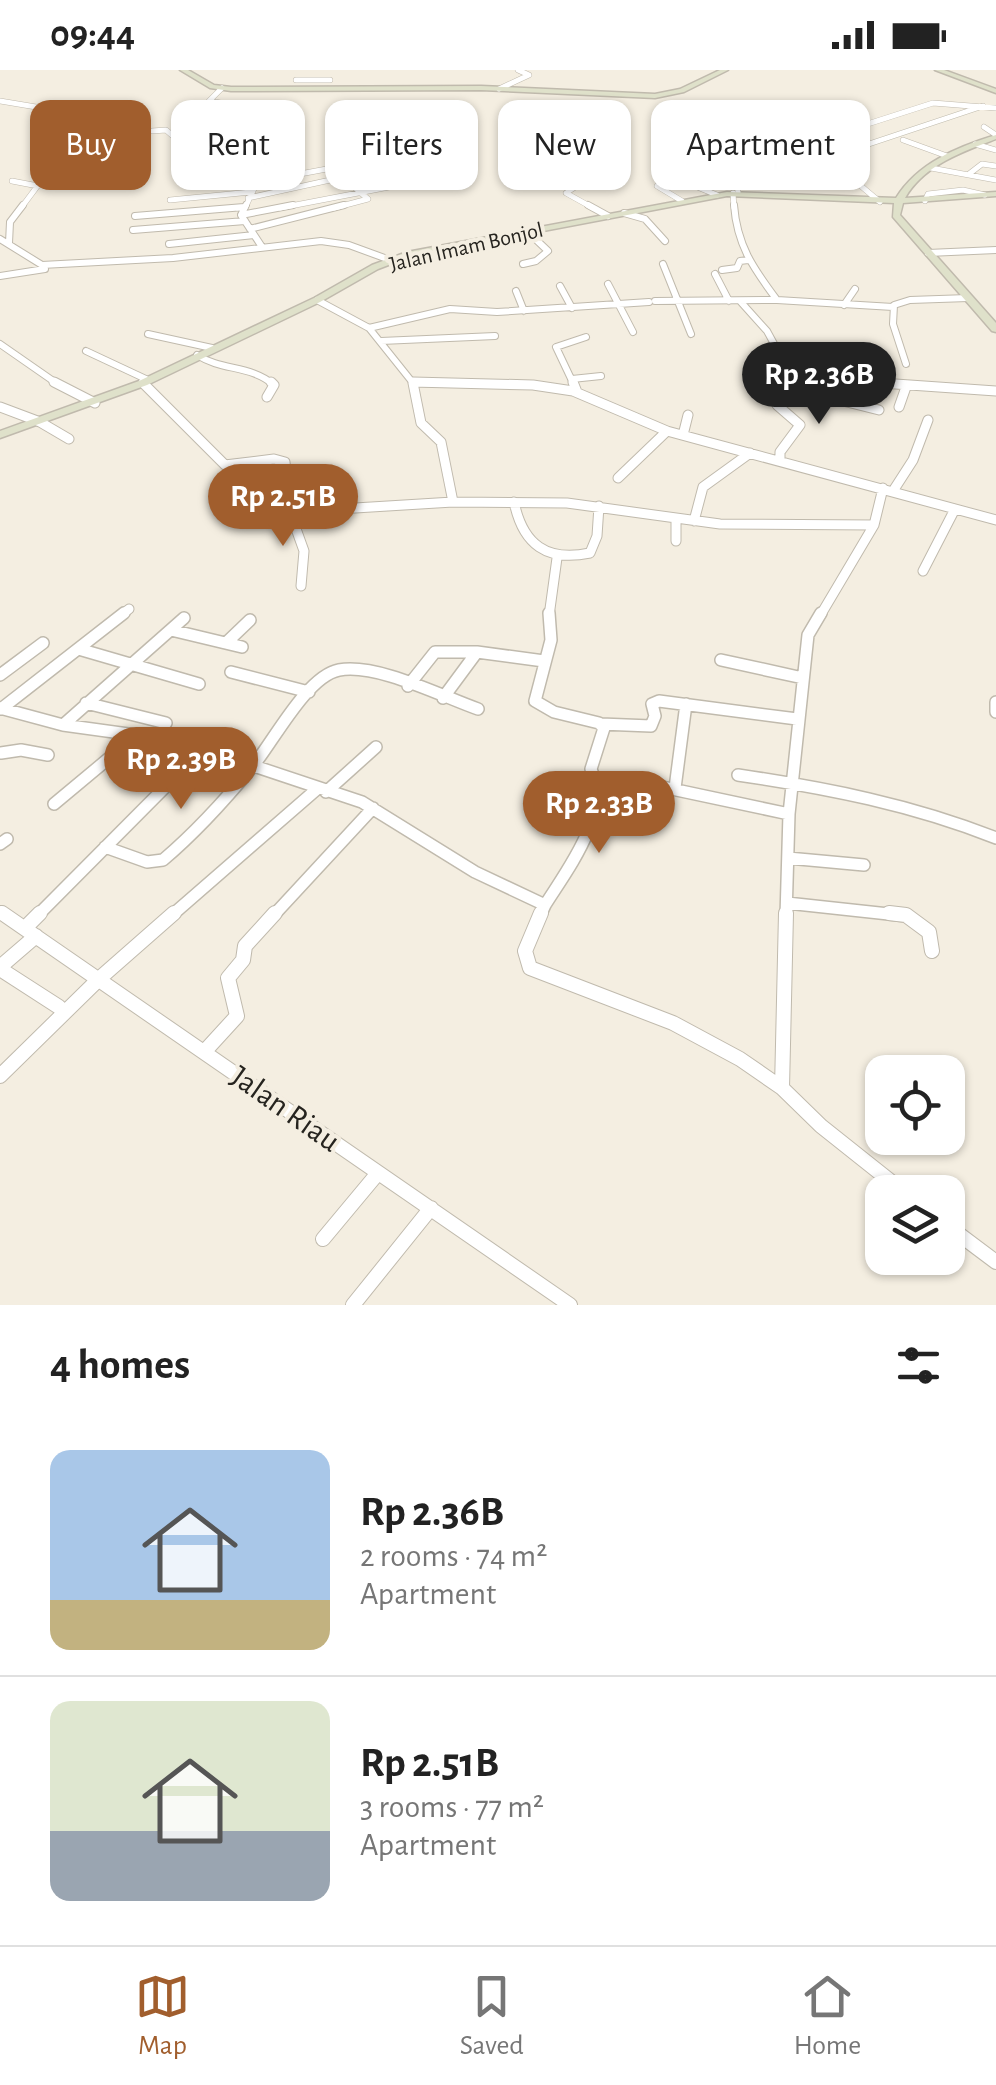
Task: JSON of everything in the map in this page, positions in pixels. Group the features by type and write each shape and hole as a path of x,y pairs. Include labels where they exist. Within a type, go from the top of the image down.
{"main road":[{"path":"183,70 222,88 499,88 660,95 682,92 725,70"},
{"path":"938,70 996,90"},
{"path":"995,138 947,156 931,168 897,207 928,253 996,330"},
{"name":"Jalan Imam Bonjol","path":"0,435 146,381 317,300 390,260 736,193 880,202 897,207"},
{"name":"Jalan Imam Bonjol","path":"846,200 897,207 990,194"}],"street":[{"path":"499,88 529,75 518,70"},
{"path":"289,91 296,77 330,80"},
{"path":"210,100 222,88"},
{"path":"0,100 30,105"},
{"path":"870,124 933,103 996,108"},
{"path":"870,146 984,106"},
{"path":"984,128 995,138"},
{"path":"152,131 166,130 171,134"},
{"path":"904,140 947,156"},
{"path":"976,144 996,150"},
{"path":"969,174 982,164 996,166"},
{"path":"931,168 996,180"},
{"path":"12,181 30,184"},
{"path":"170,200 250,195 325,181"},
{"path":"9,243 10,222 35,190"},
{"path":"253,190 242,218 262,247"},
{"path":"132,230 242,218 358,190 366,201 252,232 168,244"},
{"path":"569,190 566,192 608,216"},
{"path":"664,190 682,201"},
{"path":"705,190 717,195"},
{"path":"735,190 736,232 748,260 777,300"},
{"path":"866,190 880,202"},
{"path":"135,216 244,207"},
{"path":"624,212 644,218 665,241"},
{"path":"523,264 548,254 527,231"},
{"path":"0,240 38,264 76,264"},
{"path":"0,276 76,264 330,242 390,260"},
{"path":"928,253 996,250"},
{"path":"729,301 719,272 738,268 740,261 748,260"},
{"path":"662,264 691,334"},
{"path":"608,284 634,332"},
{"path":"560,286 572,308"},
{"path":"844,304 855,289"},
{"path":"516,291 524,311"},
{"path":"369,328 472,306 524,311 679,300 777,300 893,307 905,300 968,298"},
{"path":"317,300 369,328 413,383 421,423 441,442 452,502"},
{"path":"740,301 767,331 780,354"},
{"path":"893,307 893,324 906,364"},
{"path":"148,334 212,348"},
{"path":"381,341 495,336"},
{"path":"577,392 556,346 586,337"},
{"path":"0,344 45,378 95,403"},
{"path":"86,351 146,381 225,464 282,460 290,492 290,512 304,551 301,586"},
{"path":"753,377 780,354 864,364 867,385"},
{"path":"197,355 218,368 262,373 274,385 266,396"},
{"path":"572,379 601,376"},
{"path":"772,380 878,410"},
{"path":"413,383 545,386 577,392 683,435 996,520"},
{"path":"834,399 867,385 996,391"},
{"path":"899,407 906,387"},
{"path":"776,396 777,405 800,425 780,452 780,461"},
{"path":"0,407 40,422 69,439"},
{"path":"683,435 688,415"},
{"path":"782,1088 788,814 812,622 874,525 888,490 913,460 928,420"},
{"path":"618,478 667,430"},
{"path":"694,521 703,487 750,453"},
{"path":"238,483 256,494 290,492"},
{"path":"290,512 514,502 599,506 694,521 874,525"},
{"path":"514,502 518,527 524,536 531,545 557,558 590,552 597,536 599,506"},
{"path":"923,571 955,509"},
{"path":"676,519 676,541"},
{"path":"557,558 548,605 551,640 535,696 538,704 601,724 651,726 655,701 798,718"},
{"path":"0,709 82,650 130,609"},
{"path":"63,725 184,618"},
{"path":"226,642 250,620"},
{"path":"171,630 242,647"},
{"path":"0,676 43,643"},
{"path":"408,686 434,649 441,646 544,662"},
{"path":"82,650 199,684"},
{"path":"444,698 477,652"},
{"path":"721,660 803,678"},
{"path":"105,847 147,862 163,860 255,764 309,692 328,674 341,670 478,709"},
{"path":"231,672 309,692"},
{"path":"996,702 996,712"},
{"path":"86,703 166,723"},
{"path":"676,788 686,704"},
{"path":"0,709 63,725 138,734 204,748 255,764 373,808 475,872 545,906"},
{"path":"601,724 604,730 591,769 598,785 583,840 545,906 525,951 530,968 673,1023 740,1059 782,1088 821,1126 883,1175"},
{"path":"54,804 138,734"},
{"path":"0,1076 100,978 376,747"},
{"path":"59,1007 0,968 105,847 204,748"},
{"path":"0,753 21,750 48,754"},
{"path":"738,775 792,782 937,816 996,838"},
{"path":"598,785 616,778 788,814"},
{"path":"205,1052 236,1016 228,978 244,960 245,946 373,808"},
{"path":"788,858 864,865"},
{"path":"787,903 906,915 929,932 932,951"},
{"name":"Jalan Riau","path":"0,912 570,1305"},
{"path":"323,1239 378,1173"},
{"path":"353,1305 431,1208"},
{"path":"965,1239 996,1262"}]}
